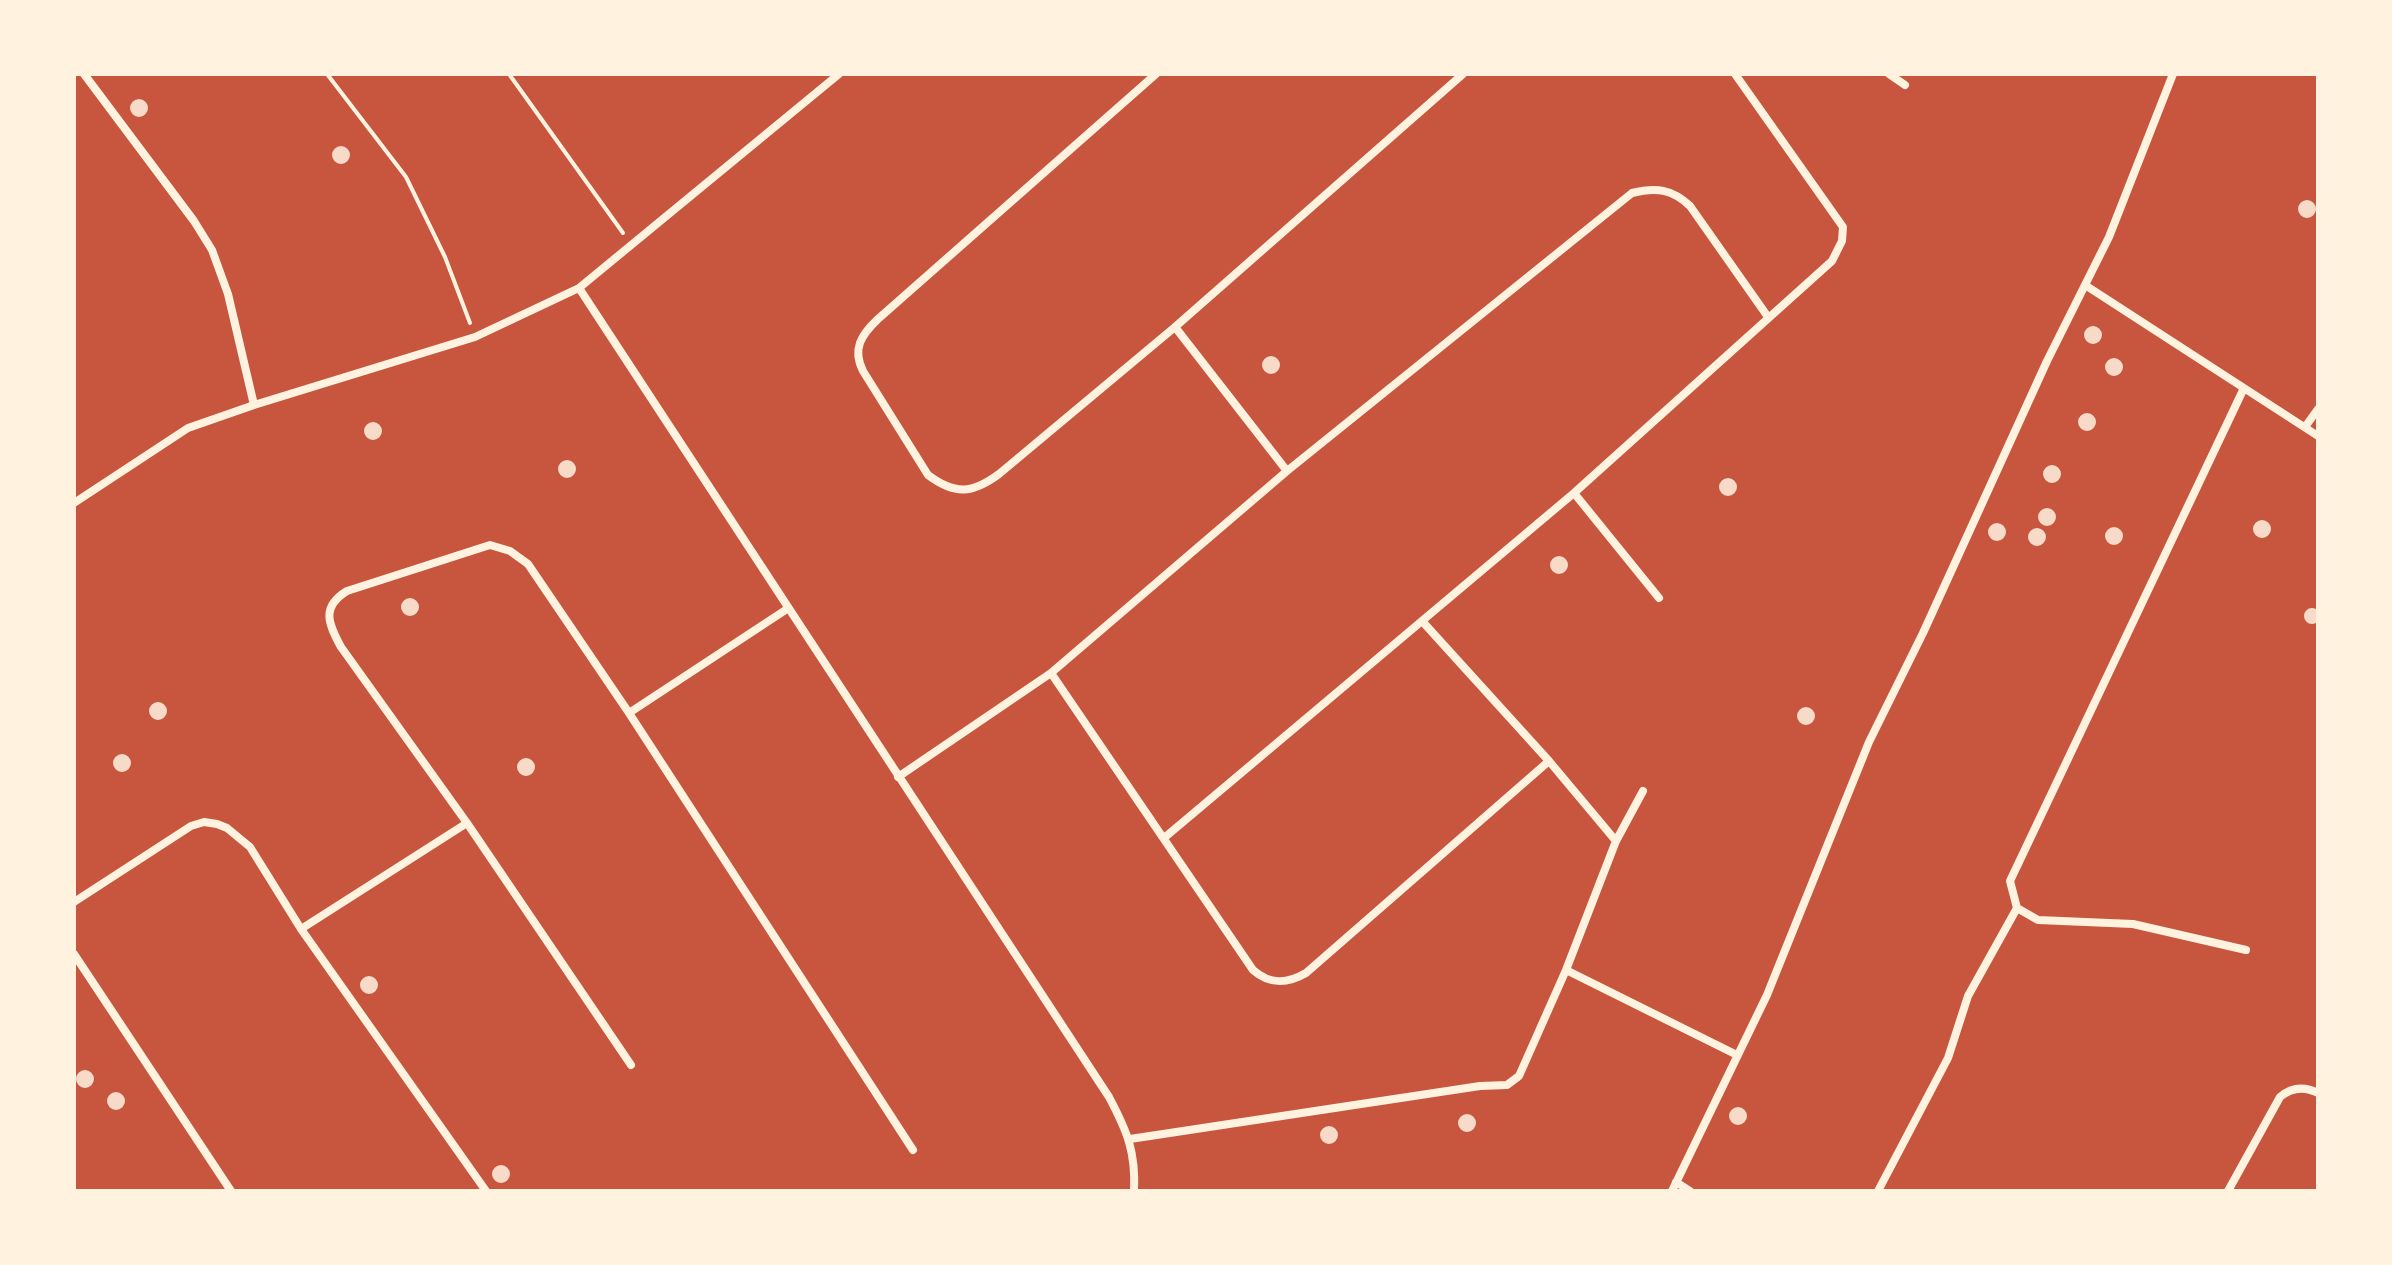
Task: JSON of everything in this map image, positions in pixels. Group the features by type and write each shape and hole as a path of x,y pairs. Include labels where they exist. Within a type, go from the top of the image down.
{"street":[{"path":"84,74 212,250 228,294 254,405"},
{"path":"74,503 188,428 475,337 579,288 839,74"},
{"path":"1156,74 867,329 860,343 858,360 928,475 940,484 968,490 982,487 999,474 1175,327 1463,74"},
{"path":"1164,838 1574,493 1832,261 1842,241 1843,227 1735,74"},
{"path":"1889,74 1905,85"},
{"path":"1672,1191 1767,995 1869,742 1923,633 2041,374 2109,237 2173,74"},
{"path":"898,777 1051,673 1287,471 1632,193 1659,188 1682,199 1768,317"},
{"path":"2085,285 2318,436"},
{"path":"579,288 1109,1097 1130,1139 1135,1166 1134,1191"},
{"path":"1175,327 1287,471"},
{"path":"2244,388 2013,871 2011,890 2017,908 2038,920 2133,924 2246,950"},
{"path":"2305,427 2318,409"},
{"path":"1574,493 1659,598"},
{"path":"631,1065 467,823 341,647 329,621 332,603 347,591 479,547 502,547 535,573 913,1150"},
{"path":"629,713 787,609"},
{"path":"1422,621 1549,761 1616,841"},
{"path":"1051,673 1253,970 1262,978 1283,982 1306,973 1549,761"},
{"path":"1130,1139 1480,1086 1507,1085 1519,1076 1566,970 1616,841 1643,791"},
{"path":"74,902 191,826 204,822 227,828 250,847 301,929 486,1191"},
{"path":"301,929 467,823"},
{"path":"1878,1191 1948,1058 1968,996 2017,908"},
{"path":"74,954 231,1191"},
{"path":"1566,970 1737,1055"},
{"path":"2228,1191 2280,1097 2297,1088 2318,1093"},
{"path":"1676,1182 1690,1191"}],"path":[{"path":"327,74 406,177 445,257 475,337"},
{"path":"509,74 632,244"}],"building":[{"path":"139,99 148,108 139,117 130,108"},
{"path":"341,146 350,155 341,164 332,155"},
{"path":"2307,200 2316,209 2307,218 2298,209"},
{"path":"2093,326 2102,335 2093,344 2084,335"},
{"path":"1271,356 1280,365 1271,374 1262,365"},
{"path":"2114,358 2123,367 2114,376 2105,367"},
{"path":"2087,413 2096,422 2087,431 2078,422"},
{"path":"373,422 382,431 373,440 364,431"},
{"path":"567,460 576,469 567,478 558,469"},
{"path":"2052,465 2061,474 2052,483 2043,474"},
{"path":"1728,478 1737,487 1728,496 1719,487"},
{"path":"2047,508 2056,517 2047,526 2038,517"},
{"path":"2262,520 2271,529 2262,538 2253,529"},
{"path":"1997,523 2006,532 1997,541 1988,532"},
{"path":"2114,527 2123,536 2114,545 2105,536"},
{"path":"2037,528 2046,537 2037,546 2028,537"},
{"path":"1559,556 1568,565 1559,574 1550,565"},
{"path":"410,598 419,607 410,616 401,607"},
{"path":"2309,608 2315,608 2320,616 2318,622 2309,624 2304,619 2304,613"},
{"path":"158,702 167,711 158,720 149,711"},
{"path":"1806,707 1815,716 1806,725 1797,716"},
{"path":"122,754 131,763 122,772 113,763"},
{"path":"526,758 535,767 526,776 517,767"},
{"path":"369,976 378,985 369,994 360,985"},
{"path":"85,1070 94,1079 85,1088 76,1079"},
{"path":"116,1092 125,1101 116,1110 107,1101"},
{"path":"1738,1107 1747,1116 1738,1125 1729,1116"},
{"path":"1467,1114 1476,1123 1467,1132 1458,1123"},
{"path":"1329,1126 1338,1135 1329,1144 1320,1135"},
{"path":"501,1165 510,1174 501,1183 492,1174"}]}
